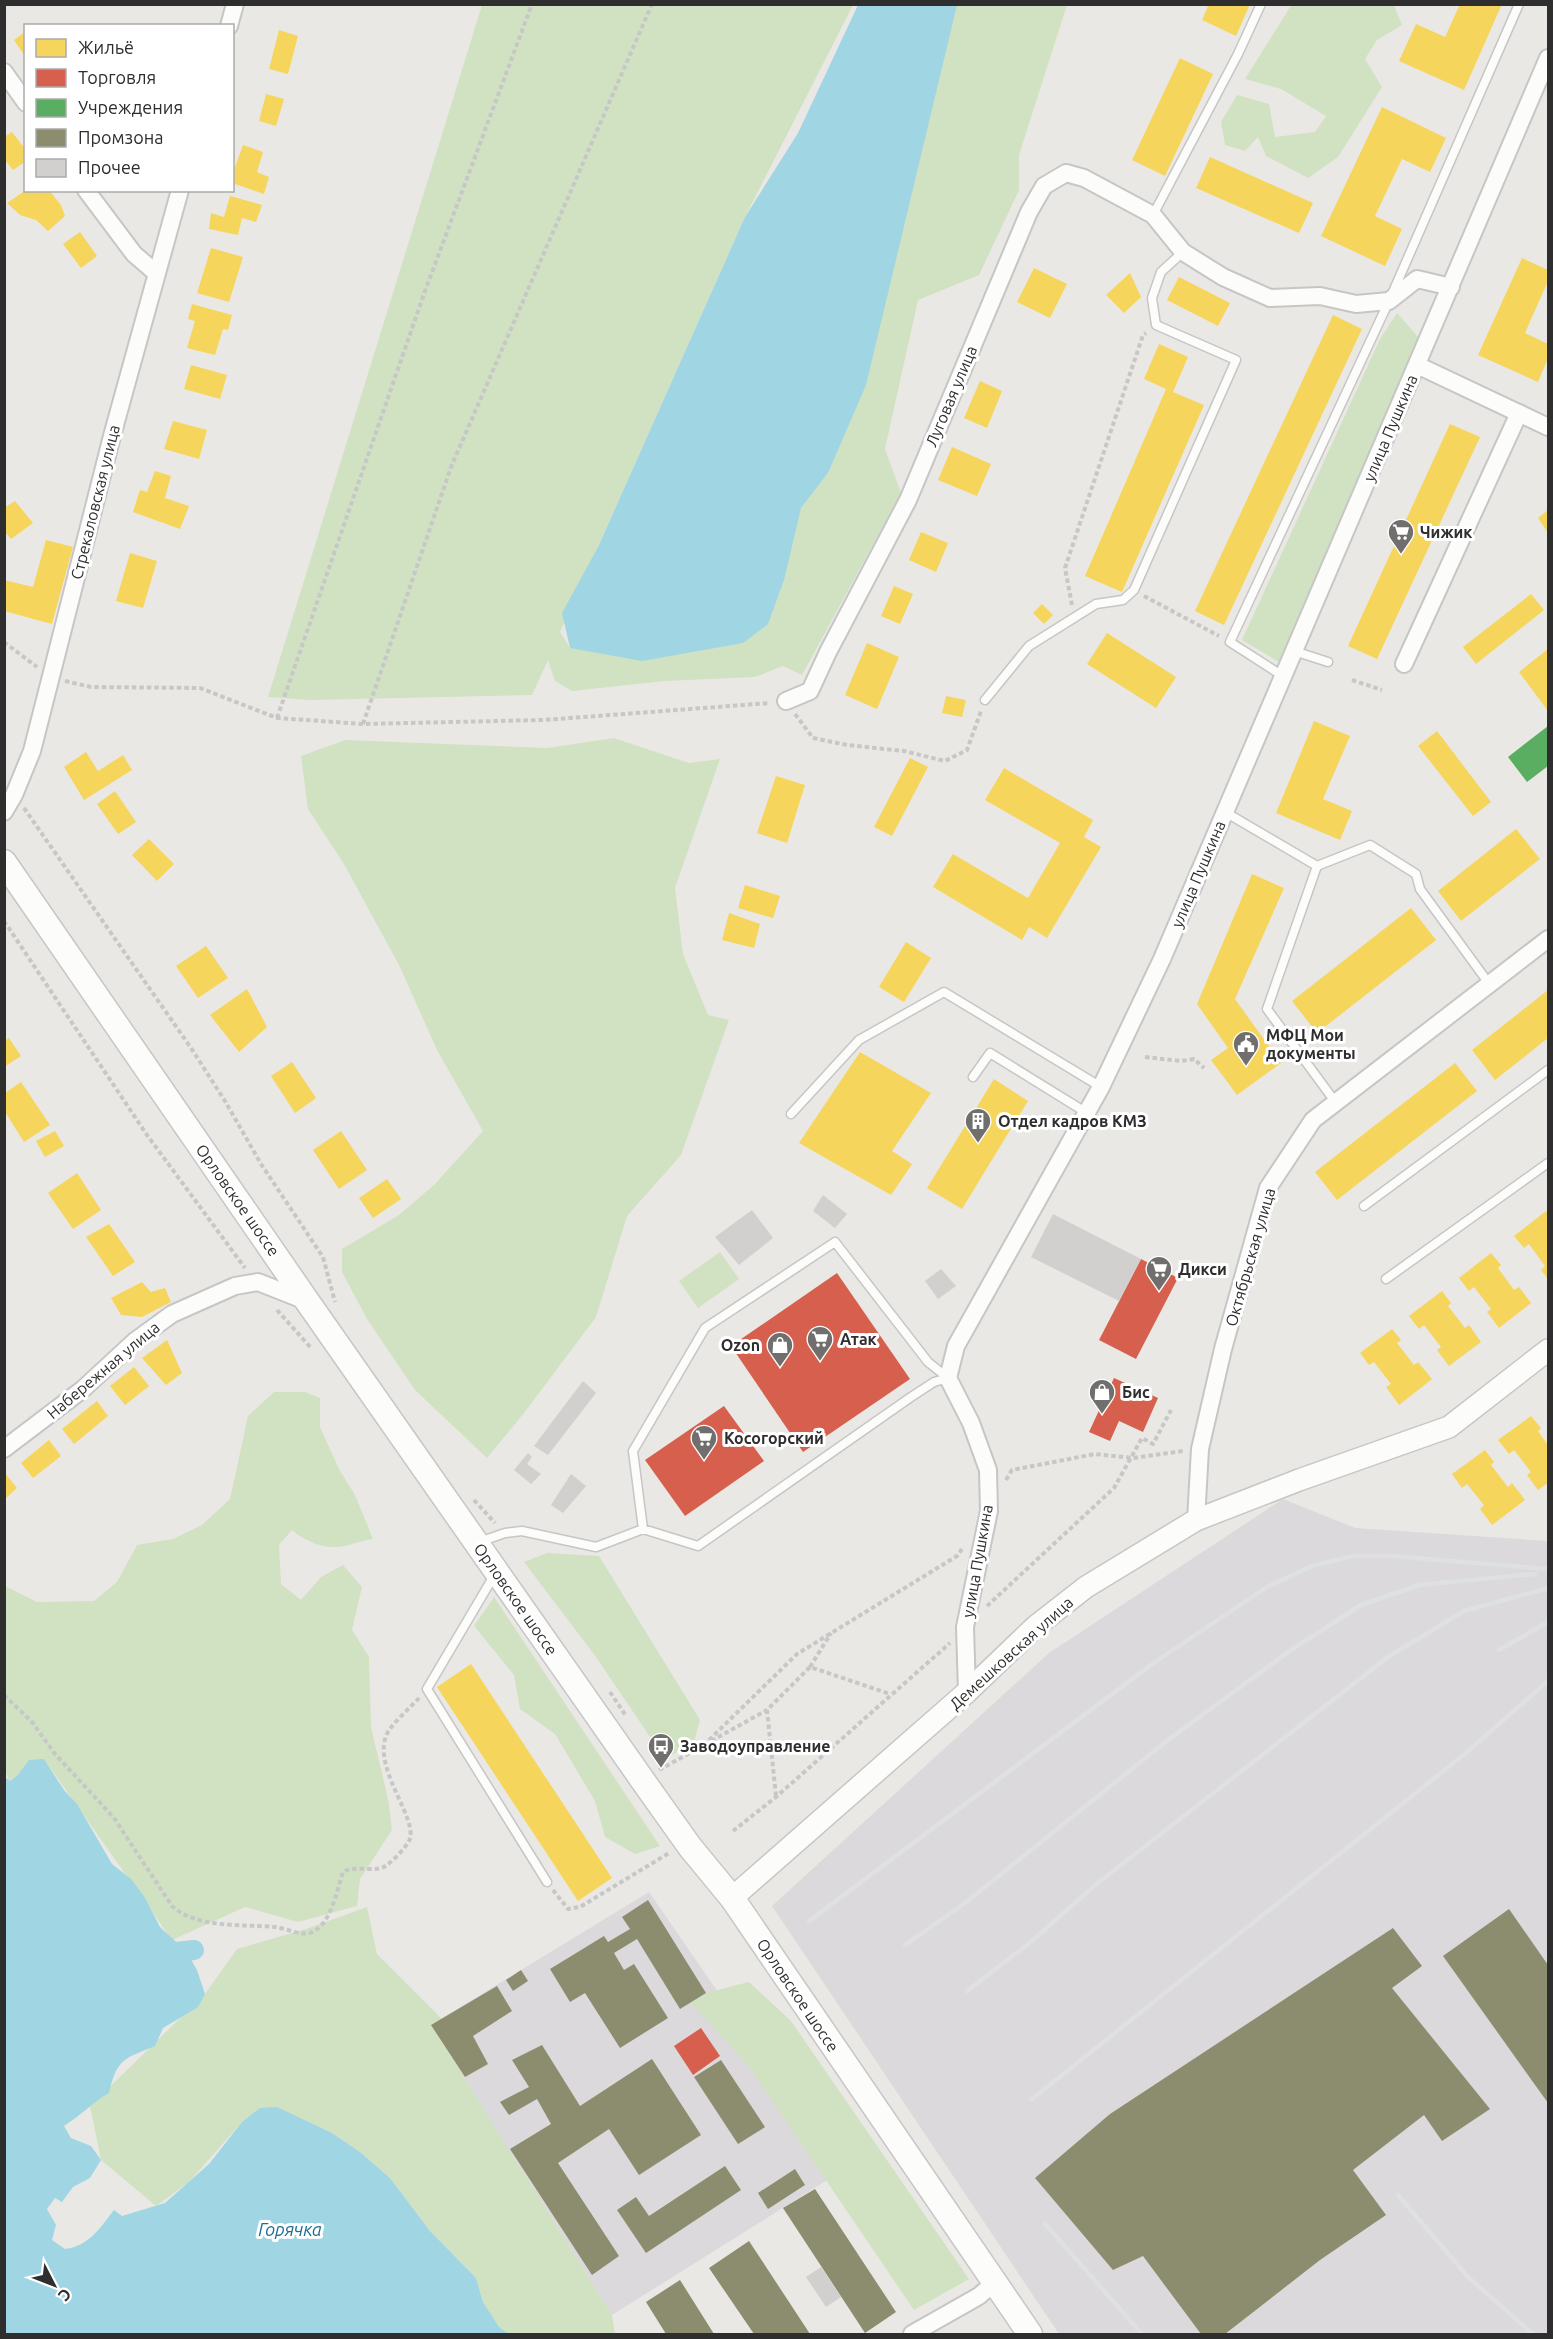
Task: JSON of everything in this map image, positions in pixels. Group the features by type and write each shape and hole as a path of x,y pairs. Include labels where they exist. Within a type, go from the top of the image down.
{"main road":[{"name":"Орловское шоссе","path":"4,862 307,1301 668,1816 732,1898 1030,2334"}],"street":[{"path":"230,24 235,4"},
{"name":"улица Пушкина","path":"967,1692 965,1627 989,1511 988,1470 971,1423 948,1378 956,1346 1101,1087 1162,959 1548,58"},
{"path":"4,72 24,101"},
{"name":"Луговая улица","path":"786,701 810,691 908,500 1029,212 1044,186 1066,173 1084,178 1153,215 1183,252 1223,277 1270,298 1320,296 1356,304 1389,301"},
{"path":"88,192 134,254 156,273"},
{"name":"Стрекаловская улица","path":"4,812 14,795 32,751 156,273 179,192"},
{"path":"1389,301 1417,279 1451,287"},
{"path":"1417,365 1548,427"},
{"path":"1404,664 1519,413"},
{"name":"Октябрьская улица","path":"1196,1520 1200,1449 1223,1349 1268,1188 1313,1120 1490,986 1548,939"},
{"path":"258,1282 307,1301"},
{"name":"Набережная улица","path":"4,1449 83,1389 135,1341 172,1314 235,1286 258,1282"},
{"name":"Демешковская улица","path":"732,1898 967,1692 1036,1626 1086,1587 1196,1520 1310,1476 1449,1427 1548,1350"},
{"path":"912,2334 979,2296 994,2283"}],"lane":[{"path":"1153,215 1238,54 1261,4"},
{"path":"1283,676 1230,642 1389,301 1519,4"},
{"path":"985,700 1029,646 1096,604 1123,600 1134,590 1236,360 1156,325 1152,298 1161,272 1183,252"},
{"path":"1294,651 1328,662"},
{"path":"1225,812 1317,866"},
{"path":"1336,1102 1267,1010 1317,866 1370,845 1416,874 1420,890 1490,986"},
{"path":"791,1114 859,1040 944,992 1101,1087"},
{"path":"973,1077 990,1053 1087,1113"},
{"path":"1364,1206 1548,1070"},
{"path":"1386,1279 1548,1163"},
{"path":"643,1529 633,1451 705,1328 835,1242 928,1362 948,1378"},
{"path":"478,1543 505,1533 522,1531 596,1547 643,1529 698,1546 919,1392 934,1382 948,1378"},
{"path":"496,1571 427,1689 546,1882"}],"path":[{"path":"277,718 425,291 532,4"},
{"path":"363,724 451,467 652,4"},
{"path":"1074,618 1065,568 1143,335 1156,325"},
{"path":"1134,590 1230,642"},
{"path":"4,642 50,677 91,687 200,688 277,718 363,724 544,720 786,701 813,738 847,745 904,751 945,761 967,750 985,700"},
{"path":"1352,680 1382,690"},
{"path":"14,795 191,1048 225,1101 261,1164 323,1257 336,1303"},
{"path":"4,921 147,1136 236,1257 258,1282"},
{"path":"1145,1057 1181,1061 1194,1059 1204,1068"},
{"path":"733,1831 776,1797 965,1627 1114,1488 1133,1458 1142,1438 1153,1444 1171,1410"},
{"path":"989,1511 1012,1470 1095,1454 1133,1458 1200,1449"},
{"path":"471,1496 505,1533"},
{"path":"707,1743 797,1653 957,1557 963,1547"},
{"path":"655,1760 661,1769 767,1710 810,1667 833,1630"},
{"path":"810,1667 890,1694"},
{"path":"4,1695 32,1722 55,1754 114,1818 172,1906 181,1914 223,1924 278,1927 300,1934 314,1932 325,1922 344,1872 351,1868 377,1869 386,1866 410,1840 406,1816 387,1773 382,1748 386,1733 427,1689"},
{"path":"608,1690 627,1717"},
{"path":"767,1710 776,1797"},
{"path":"546,1882 568,1909 580,1907 672,1851"}],"shaded area":[{"path":"1283,1499 1355,1528 1548,1541 1548,2334 1059,2334 772,1906 1049,1653"},
{"path":"649,1892 729,2008 832,2177 612,2315 431,2025"}],"green space":[{"path":"1292,4 1394,5 1402,25 1377,40 1365,59 1382,87 1338,157 1308,178 1266,156 1258,137 1245,151 1225,145 1221,122 1237,95 1269,104 1275,137 1315,132 1326,116 1281,89 1245,79"},
{"path":"482,5 853,5 745,217 560,632 570,648 801,508 828,473 948,5 1067,5 1019,155 1019,190 979,275 918,300 885,449 901,493 802,675 783,666 755,677 665,681 572,691 555,681 548,660 532,695 310,700 268,697"},
{"path":"1397,313 1420,339 1281,663 1242,640 1380,339"},
{"path":"614,738 689,763 720,759 675,888 683,954 708,1015 729,1020 681,1155 627,1216 596,1317 487,1458 415,1390 367,1319 342,1272 342,1249 399,1215 434,1185 483,1131 437,1050 400,967 344,864 308,809 301,756 345,740 547,748"},
{"path":"720,1252 739,1279 698,1308 679,1281"},
{"path":"274,1392 305,1392 320,1398 320,1427 339,1469 355,1495 373,1539 341,1547 330,1547 312,1543 292,1530 279,1545 281,1584 301,1600 321,1577 343,1565 362,1587 352,1630 369,1657 371,1727 388,1799 392,1830 360,1879 357,1906 298,1922 245,1907 172,1940 44,1759 9,1781 5,1769 5,1586 37,1602 94,1601 117,1582 137,1545 173,1539 202,1525 230,1499 248,1416"},
{"path":"547,1553 599,1556 700,1720 694,1742 665,1759 596,1657 524,1562"},
{"path":"494,1597 660,1846 635,1854 605,1837 595,1801 555,1734 520,1709 514,1675 474,1626"},
{"path":"367,1907 377,1954 442,2019 432,2026 612,2315 615,2334 509,2334 499,2327 483,2302 476,2278 430,2231 390,2178 360,2152 332,2133 277,2108 260,2109 242,2122 189,2182 156,2206 101,2160 90,2106 205,1994 237,1949 306,1929"},
{"path":"749,1982 791,2021 969,2279 914,2310 747,2064 691,2003 706,1993"}],"water":[{"path":"858,5 957,5 866,385 828,473 801,508 784,580 768,624 743,643 642,661 570,648 562,613 598,547 745,217 798,133"},
{"name":"Горячка","path":"44,1759 64,1790 77,1804 112,1864 131,1879 144,1896 160,1927 186,1951 197,1970 205,1994 198,2007 163,2028 155,2046 123,2061 115,2073 109,2093 64,2126 71,2138 91,2146 101,2160 90,2178 73,2187 62,2202 55,2198 47,2209 56,2225 52,2240 65,2249 73,2247 93,2235 114,2210 122,2216 165,2203 209,2164 242,2122 260,2108 277,2107 332,2133 360,2152 390,2178 430,2231 476,2278 483,2302 499,2327 509,2334 5,2334 5,1777 10,1781 18,1775 29,1760"}],"building: Жильё":[{"path":"1209,4 1250,4 1236,36 1202,20"},
{"path":"1460,4 1502,4 1464,90 1399,61 1416,24 1445,37"},
{"path":"279,30 298,36 288,74 269,69"},
{"path":"24,32 24,55 14,40"},
{"path":"1180,58 1213,74 1165,176 1132,160"},
{"path":"266,94 284,99 276,126 259,121"},
{"path":"1382,107 1446,138 1430,172 1402,159 1375,216 1402,229 1385,266 1321,236"},
{"path":"12,132 24,147 24,162 13,170 4,159 4,137"},
{"path":"243,145 263,152 257,172 269,177 264,194 234,184 234,170"},
{"path":"1210,157 1313,203 1299,233 1196,188"},
{"path":"24,191 51,192 61,205 65,216 48,231 36,220 20,215 7,203"},
{"path":"230,196 262,205 256,222 242,218 238,235 209,229 211,213 224,217"},
{"path":"80,232 97,256 81,268 63,244"},
{"path":"211,248 243,257 229,302 197,293"},
{"path":"1522,258 1548,270 1548,281 1525,333 1548,344 1548,358 1538,382 1478,355"},
{"path":"1034,268 1067,284 1050,318 1017,302"},
{"path":"1130,273 1141,297 1124,313 1106,295"},
{"path":"1179,277 1230,303 1218,326 1167,300"},
{"path":"192,304 232,315 228,330 223,329 215,355 187,348 195,321 188,319"},
{"path":"1333,315 1362,329 1224,625 1195,611"},
{"path":"1159,344 1188,357 1173,392 1204,405 1122,592 1085,576 1166,389 1144,379"},
{"path":"191,365 227,375 220,399 184,389"},
{"path":"980,381 1002,391 987,428 964,418"},
{"path":"173,421 207,430 199,459 164,449"},
{"path":"1450,424 1480,437 1377,659 1348,646"},
{"path":"952,447 991,464 977,496 938,480"},
{"path":"155,471 171,476 165,498 189,506 180,529 133,512 140,490 147,492"},
{"path":"15,501 33,523 11,539 4,531 4,508"},
{"path":"1548,510 1548,533 1538,518"},
{"path":"921,532 948,543 936,572 909,560"},
{"path":"46,540 73,547 52,624 4,611 4,580 33,587"},
{"path":"130,553 157,561 143,608 116,601"},
{"path":"894,586 913,594 900,624 881,616"},
{"path":"1531,594 1544,610 1476,664 1463,647"},
{"path":"1042,604 1053,615 1044,624 1033,613"},
{"path":"1107,633 1176,677 1156,708 1087,664"},
{"path":"867,643 899,657 877,709 845,695"},
{"path":"1548,649 1548,711 1519,672"},
{"path":"946,696 966,700 962,717 942,713"},
{"path":"1314,721 1350,736 1323,799 1352,811 1340,840 1276,813"},
{"path":"1437,731 1491,802 1473,816 1418,746"},
{"path":"86,752 98,771 123,755 132,770 84,800 64,767"},
{"path":"910,758 928,767 892,836 874,827"},
{"path":"1004,768 1093,820 1084,837 1101,847 1047,938 1029,927 1022,940 933,887 953,854 1028,898 1060,843 985,800"},
{"path":"776,776 805,785 787,843 757,833"},
{"path":"115,791 136,822 118,834 97,804"},
{"path":"1516,829 1540,859 1461,921 1438,891"},
{"path":"149,839 174,864 157,881 132,855"},
{"path":"1252,874 1284,888 1235,999 1281,1063 1237,1095 1211,1060 1228,1048 1197,1004"},
{"path":"745,885 780,896 773,918 738,908"},
{"path":"1411,908 1436,940 1317,1033 1292,1001"},
{"path":"729,913 760,924 754,948 722,940"},
{"path":"906,942 931,958 904,1002 879,987"},
{"path":"206,946 228,978 198,998 176,966"},
{"path":"247,989 267,1027 239,1052 210,1015"},
{"path":"1548,990 1548,1038 1495,1080 1472,1050"},
{"path":"9,1038 21,1056 4,1067 4,1041"},
{"path":"860,1052 931,1093 892,1151 912,1164 891,1195 799,1143"},
{"path":"292,1062 316,1098 295,1113 271,1076"},
{"path":"1455,1063 1477,1091 1337,1200 1315,1172"},
{"name":"Отдел кадров КМЗ","path":"994,1079 1028,1101 962,1209 927,1188"},
{"path":"21,1082 50,1125 24,1142 5,1112 5,1093"},
{"path":"55,1131 64,1146 45,1157 36,1141"},
{"path":"341,1131 367,1170 339,1189 313,1150"},
{"path":"77,1173 101,1210 73,1229 48,1193"},
{"path":"387,1179 401,1199 373,1218 359,1198"},
{"path":"1546,1211 1548,1214 1548,1279 1541,1270 1545,1266 1529,1244 1524,1248 1514,1236"},
{"path":"109,1224 135,1262 113,1276 86,1237"},
{"path":"1491,1253 1501,1265 1498,1268 1514,1290 1519,1287 1531,1303 1499,1328 1487,1312 1491,1309 1474,1287 1469,1291 1459,1278"},
{"path":"142,1282 151,1292 165,1288 171,1302 142,1317 121,1315 111,1298"},
{"path":"1442,1291 1451,1303 1448,1306 1465,1328 1469,1325 1481,1342 1449,1366 1437,1350 1441,1347 1424,1325 1419,1329 1409,1316"},
{"path":"1392,1329 1401,1340 1397,1343 1414,1365 1418,1362 1432,1379 1399,1405 1386,1387 1391,1384 1374,1362 1369,1365 1360,1353"},
{"path":"167,1340 182,1373 166,1385 142,1358"},
{"path":"134,1367 149,1386 125,1405 110,1386"},
{"path":"97,1401 108,1416 74,1444 62,1429"},
{"path":"1531,1416 1541,1428 1538,1431 1548,1445 1548,1483 1538,1490 1527,1475 1531,1472 1514,1450 1509,1454 1498,1440"},
{"path":"49,1440 61,1456 33,1478 21,1463"},
{"path":"1485,1450 1494,1462 1491,1465 1508,1487 1512,1483 1525,1500 1492,1525 1480,1509 1484,1505 1467,1484 1462,1488 1452,1474"},
{"path":"5,1473 17,1488 5,1499"},
{"path":"471,1664 612,1878 578,1901 437,1687"}],"building: Торговля":[{"path":"1141,1259 1178,1278 1136,1359 1099,1340"},
{"name":"Атак","path":"837,1273 910,1379 803,1452 731,1346"},
{"path":"1114,1378 1158,1398 1143,1432 1119,1421 1110,1441 1089,1432"},
{"name":"Косогорский","path":"724,1406 764,1461 685,1516 645,1460"},
{"path":"701,2028 720,2056 693,2075 674,2046"}],"building: Учреждения":[{"path":"1548,726 1548,766 1527,782 1508,757"}],"building: Промзона":[{"path":"648,1900 706,1993 680,2009 637,1939 614,1953 624,1970 634,1964 668,2018 620,2048 585,1993 570,2002 550,1969 604,1936 608,1942 630,1929 622,1917"},
{"path":"1509,1909 1548,1965 1548,2103 1443,1956"},
{"path":"1393,1928 1422,1966 1392,1988 1490,2109 1442,2141 1424,2115 1353,2170 1386,2215 1320,2260 1225,2334 1201,2334 1143,2256 1113,2270 1035,2178 1110,2114"},
{"path":"521,1970 528,1981 513,1991 506,1980"},
{"path":"497,1986 512,2011 473,2036 488,2064 465,2077 431,2025"},
{"path":"542,2045 580,2106 652,2059 701,2135 639,2175 609,2129 558,2163 619,2256 592,2275 510,2149 551,2124 537,2099 509,2115 500,2102 529,2087 512,2060"},
{"path":"721,2060 765,2127 738,2144 694,2077"},
{"path":"725,2166 741,2190 646,2253 617,2210 636,2197 649,2216"},
{"path":"795,2169 805,2185 768,2209 758,2193"},
{"path":"815,2189 896,2312 865,2333 783,2208"},
{"path":"749,2241 810,2334 754,2334 709,2268"},
{"path":"680,2280 714,2334 666,2334 646,2302"}],"building: Прочее":[{"path":"823,1195 847,1214 835,1228 813,1211"},
{"path":"752,1210 773,1238 739,1265 715,1237"},
{"path":"1053,1214 1141,1259 1119,1301 1031,1257"},
{"path":"941,1269 956,1286 938,1299 925,1281"},
{"path":"583,1381 596,1393 548,1455 534,1446"},
{"path":"528,1453 532,1457 527,1464 541,1474 531,1484 514,1470"},
{"path":"571,1474 586,1486 563,1513 551,1505"},
{"path":"821,2267 841,2297 826,2307 806,2277"}],"waterway":[{"path":"176,1952 194,1950"}],"railway":[{"path":"809,1921 1155,1662 1267,1587 1312,1566 1353,1556 1391,1556 1548,1569"},
{"path":"905,1945 965,1903 1168,1740 1291,1650 1361,1605 1419,1585 1535,1574"},
{"path":"967,1991 1032,1941 1094,1886 1388,1657 1464,1611 1548,1588"},
{"path":"1499,1650 1548,1622"},
{"path":"1032,2099 1466,1753 1548,1681"},
{"path":"1398,2195 1469,2278 1533,2334"},
{"path":"1045,2224 1142,2334"}],"place":[{"name":"Чижик","path":"1401,555"},
{"name":"МФЦ Мои документы","path":"1246,1067"},
{"name":"Отдел кадров КМЗ","path":"978,1144"},
{"name":"Дикси","path":"1159,1292"},
{"name":"Атак","path":"820,1362"},
{"name":"Ozon","path":"780,1368"},
{"name":"Бис","path":"1102,1415"},
{"name":"Косогорский","path":"704,1461"},
{"name":"Заводоуправление","path":"661,1769"}]}
